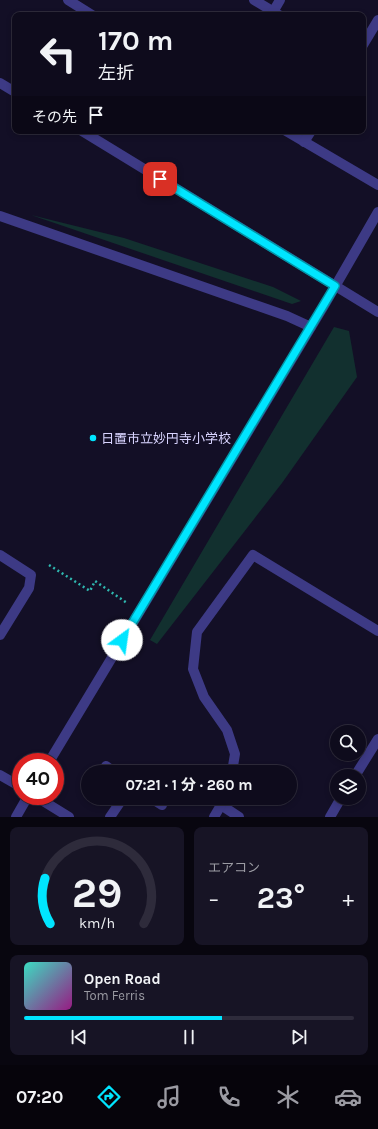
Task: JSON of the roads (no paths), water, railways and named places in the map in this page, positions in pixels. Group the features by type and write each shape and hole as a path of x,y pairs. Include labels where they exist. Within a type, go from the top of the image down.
{"street":[{"path":"68,0 87,12"},
{"path":"254,0 274,12"},
{"path":"276,12 280,0"},
{"path":"366,40 378,20"},
{"path":"0,83 12,90"},
{"path":"87,134 378,312"},
{"path":"291,134 378,185"},
{"path":"304,142 309,134"},
{"path":"54,753 311,328 378,212"},
{"path":"0,216 286,316 311,328"},
{"path":"0,555 32,574 29,588 0,635"},
{"path":"233,765 235,754 226,730 204,697 193,669 197,632 253,555 378,631"},
{"path":"359,769 378,738"},
{"path":"0,774 12,781"},
{"path":"16,817 23,805"},
{"path":"50,805 69,817"},
{"path":"110,817 118,805"},
{"path":"214,817 220,805"},
{"path":"226,805 240,817"},
{"path":"330,817 337,805"}],"place":[{"name":"日置市立妙円寺小学校","path":"93,438"}]}
